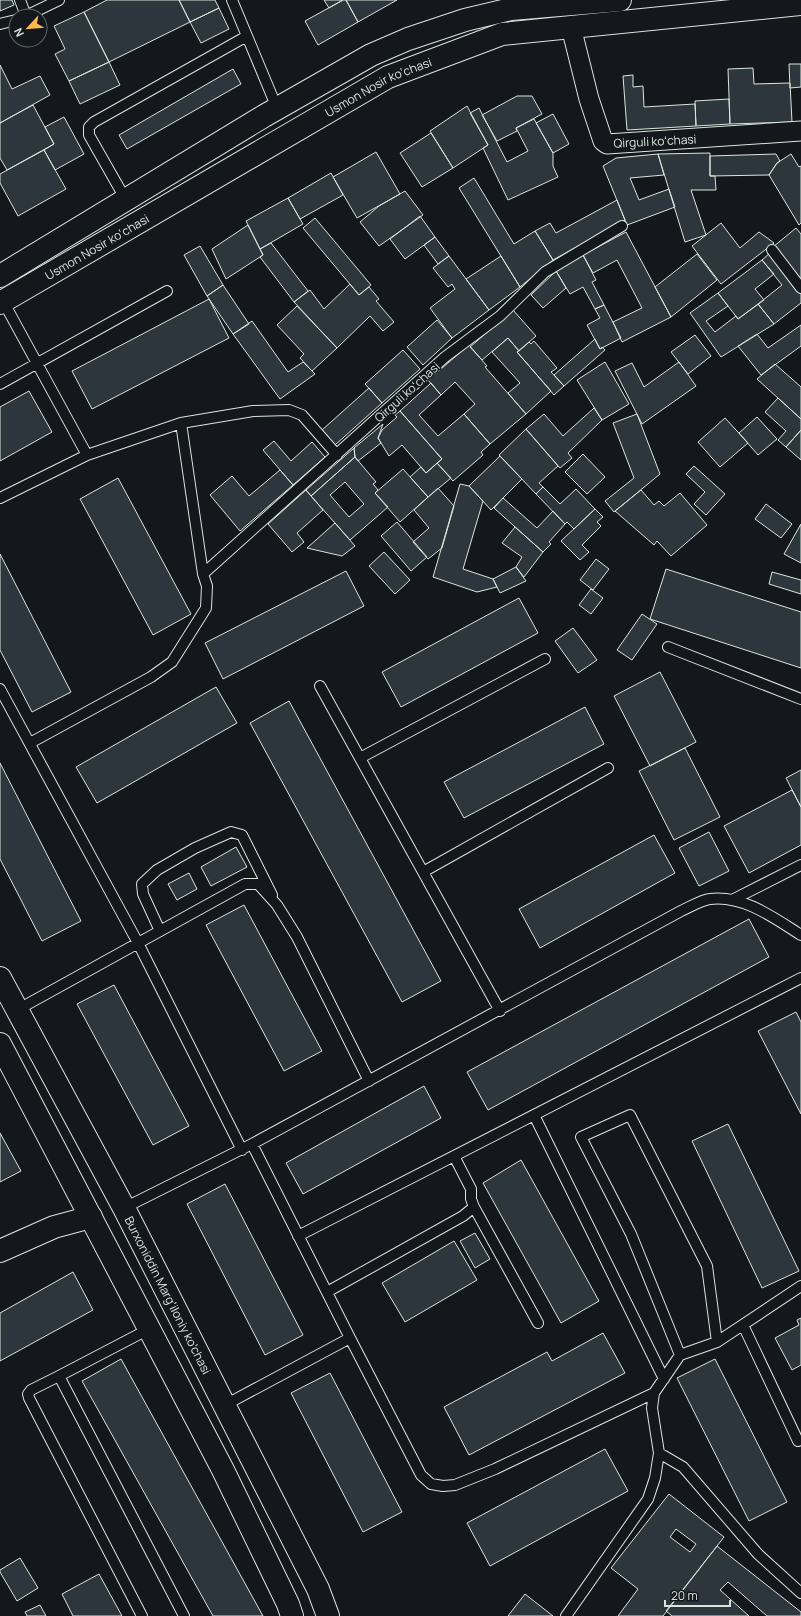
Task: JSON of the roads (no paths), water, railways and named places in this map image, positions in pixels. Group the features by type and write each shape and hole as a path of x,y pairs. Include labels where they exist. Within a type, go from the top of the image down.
{"main road":[{"name":"Usmon Nosir ko‘chasi","path":"0,276 278,108 371,55 408,39 466,20 511,9 550,3 620,0"},
{"name":"Usmon Nosir ko‘chasi","path":"2,302 388,77 502,34 801,4"},
{"name":"Burxoniddin Marg’iloniy ko’chasi","path":"0,978 124,1208 318,1589 328,1616"},
{"path":"0,1044 223,1470 288,1604 292,1616"},
{"path":"0,1251 54,1227 124,1208"}],"street":[{"name":"Qirguli koʻchasi","path":"571,27 589,99 603,141 608,144 801,131"}],"lane":[{"path":"42,8 59,0"},
{"path":"232,0 278,108"},
{"path":"126,200 90,135 90,127 94,122 247,36"},
{"name":"Qirguli koʻchasi","path":"203,574 446,357 500,316 545,272 622,226"},
{"path":"772,250 801,288"},
{"path":"0,384 167,291"},
{"path":"2,302 87,455"},
{"path":"0,498 87,455 181,423 253,411 289,410 302,415 337,455"},
{"path":"30,743 151,677 172,662 206,608 207,586 203,574 181,423"},
{"path":"668,647 801,699"},
{"path":"360,758 545,659"},
{"path":"320,686 500,1011"},
{"path":"0,689 138,943 242,1150"},
{"path":"423,872 608,768"},
{"path":"160,931 143,894 142,884 157,870 195,848 231,832 242,835 254,856 277,905 297,937 369,1081"},
{"path":"734,899 801,865"},
{"path":"17,1010 245,884 258,884 277,905"},
{"path":"124,1208 242,1150 682,911 709,898 734,899 766,914 801,935"},
{"path":"298,1236 801,978"},
{"path":"534,1115 664,1379"},
{"path":"680,1355 631,1234 581,1137 630,1115 707,1266 717,1342"},
{"path":"252,1144 421,1475 431,1484 443,1486 455,1485 495,1469 654,1393"},
{"path":"454,1156 471,1189 471,1199 474,1207 538,1324"},
{"path":"327,1292 463,1216 474,1207"},
{"path":"566,1616 648,1499 655,1478 659,1453 652,1408 654,1393 680,1355 717,1342 801,1286"},
{"path":"742,1325 798,1441"},
{"path":"142,1616 28,1394 31,1390 149,1329"},
{"path":"225,1405 350,1338"},
{"path":"59,1376 184,1616"},
{"path":"659,1453 684,1467 758,1554 801,1593"}]}
